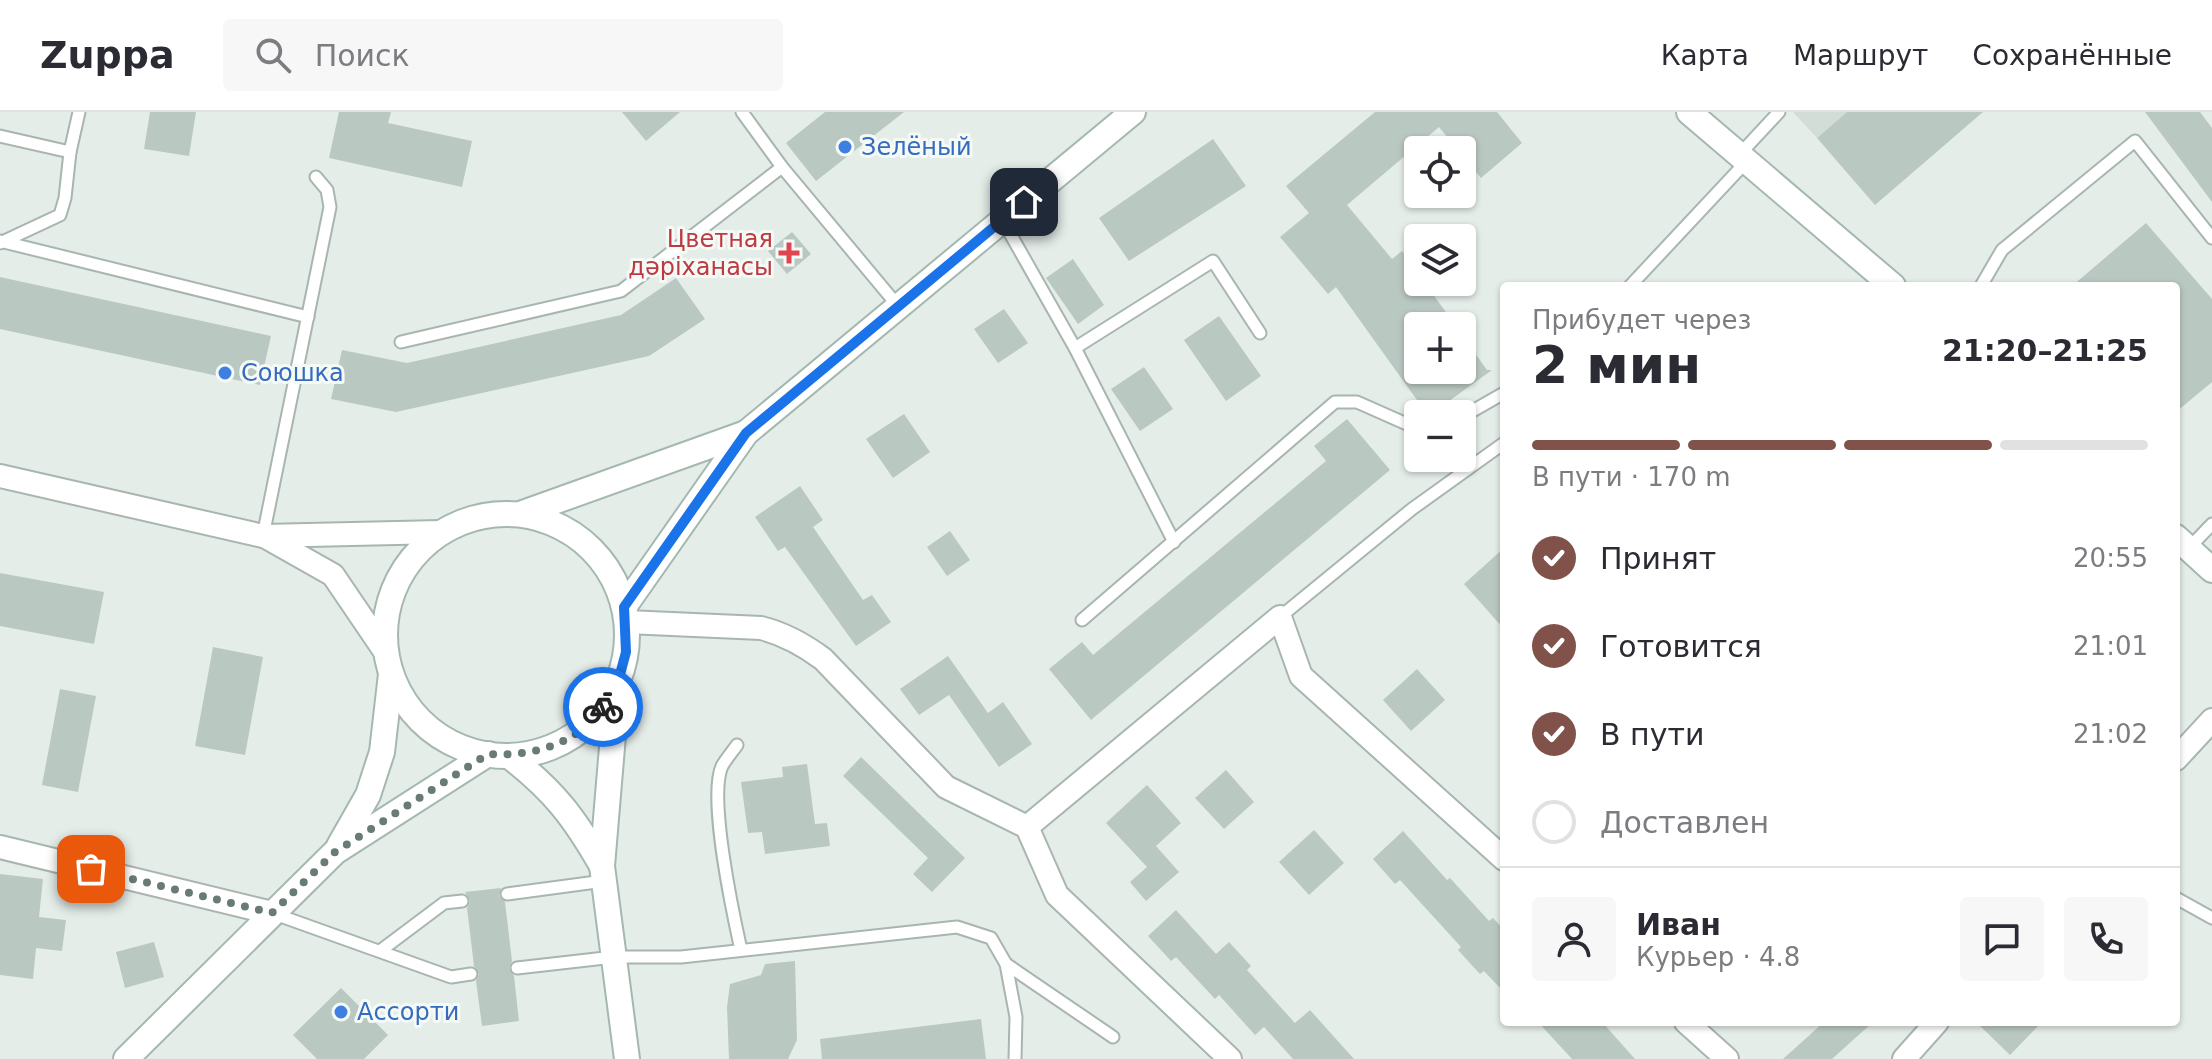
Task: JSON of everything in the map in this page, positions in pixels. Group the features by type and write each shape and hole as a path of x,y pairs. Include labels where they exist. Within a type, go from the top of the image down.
{"main road":[{"path":"1689,112 1888,282"},
{"path":"626,614 746,433 1131,113"},
{"path":"335,852 368,795 382,752 388,663 386,618 396,584 415,555 441,532 479,517 520,514 746,433"},
{"path":"520,514 567,530 587,544 616,583 626,614 626,652 618,682 603,874 627,1059"},
{"path":"2182,543 2212,570"},
{"path":"388,663 405,702 428,727 455,745 498,755 543,750 575,735 600,711 618,682"},
{"path":"126,1059 335,852 498,755"},
{"path":"498,755 559,800 581,829 603,874"}],"street":[{"path":"0,476 263,536 441,532"},
{"path":"263,536 333,575 388,663"},
{"path":"626,614 761,628 806,645 946,787 1027,827 1057,895 1230,1059"},
{"path":"1027,827 1280,617 1301,676 1500,855"},
{"path":"2180,755 2212,720"},
{"path":"0,847 272,913"},
{"path":"1690,1026 1727,1059"},
{"path":"1904,1059 1933,1026"}],"lane":[{"path":"1,242 60,215 79,112"},
{"path":"742,112 782,167 898,306"},
{"path":"1634,282 1743,158 1779,112"},
{"path":"0,136 70,152"},
{"path":"1983,282 2002,250 2135,141 2212,238"},
{"path":"401,342 621,291 782,167"},
{"path":"263,536 330,207 327,190 316,177"},
{"path":"1003,220 1075,348 1174,542"},
{"path":"1,242 308,317"},
{"path":"1075,348 1213,261 1260,333"},
{"path":"1476,409 1500,395"},
{"path":"1082,620 1335,402 1357,402 1404,423"},
{"path":"1280,617 1412,509 1500,446"},
{"path":"2182,543 2212,524"},
{"path":"737,745 721,767 719,796 724,856 741,950"},
{"path":"507,894 603,874"},
{"path":"2180,900 2212,918"},
{"path":"380,951 444,903 462,901"},
{"path":"272,913 451,977 471,974"},
{"path":"517,968 614,957 681,957 957,927 991,938 1006,964 1016,1017 1015,1059"},
{"path":"1006,964 1113,1037"}],"shaded area":[{"path":"1793,112 1847,112 1817,138"}],"building":[{"path":"150,112 196,112 189,156 144,149"},
{"path":"339,112 391,112 388,123 472,141 462,187 329,158"},
{"path":"622,112 680,112 646,141"},
{"path":"825,112 904,112 816,181 786,143"},
{"path":"1375,112 1497,112 1522,143 1481,178 1476,172 1476,136 1446,136 1439,127 1428,136 1404,136 1404,157 1347,205 1392,259 1402,251 1404,254 1404,296 1434,296 1446,312 1404,312 1404,382 1336,287 1328,294 1280,237 1309,213 1286,186"},
{"path":"1847,112 1983,112 1875,205 1817,138"},
{"path":"2145,112 2200,112 2212,128 2212,202"},
{"path":"1213,139 1246,186 1129,261 1099,218"},
{"path":"2146,223 2212,299 2212,382 2180,409 2180,282 2077,282"},
{"name":"Цветная дәріханасы","path":"792,232 811,254 787,274 768,251"},
{"path":"1073,259 1104,305 1078,324 1046,278"},
{"path":"0,277 271,336 260,385 0,329"},
{"path":"676,278 705,319 649,356 396,412 331,399 342,350 407,363 621,315"},
{"path":"1004,309 1028,343 998,363 974,329"},
{"path":"1219,316 1261,376 1226,401 1184,340"},
{"path":"1476,355 1487,370 1492,370 1476,382"},
{"path":"1144,367 1173,409 1140,431 1111,389"},
{"path":"1406,384 1473,384 1450,400 1417,400"},
{"path":"904,414 930,452 893,478 866,439"},
{"path":"1347,419 1390,470 1091,720 1049,669 1082,642 1093,655 1326,461 1314,446"},
{"path":"800,486 823,520 813,527 863,600 872,595 891,622 856,646 785,547 778,551 755,517"},
{"path":"950,531 970,560 947,576 927,547"},
{"path":"1500,552 1500,624 1464,584"},
{"path":"0,573 104,592 94,644 0,626"},
{"path":"213,647 263,657 245,755 195,746"},
{"path":"948,656 988,713 1003,702 1032,744 999,767 949,695 919,715 900,689"},
{"path":"1417,669 1445,700 1411,731 1383,700"},
{"path":"60,689 96,696 78,792 42,785"},
{"path":"861,757 965,858 932,892 913,874 928,858 843,776"},
{"path":"807,764 815,824 827,823 830,846 765,854 762,832 748,833 741,782 783,777 782,767"},
{"path":"1226,770 1254,802 1224,829 1195,798"},
{"path":"1147,785 1181,823 1156,846 1179,872 1146,901 1130,882 1147,867 1106,823"},
{"path":"1314,830 1344,863 1309,895 1279,862"},
{"path":"1403,831 1489,921 1493,918 1500,926 1500,988 1484,971 1480,974 1458,950 1461,947 1400,880 1395,884 1373,859"},
{"path":"0,874 43,879 39,917 66,920 62,951 36,948 33,979 0,975"},
{"path":"501,888 499,896 505,902 512,961 509,968 514,976 519,1021 482,1026 476,981 479,974 474,966 467,908 470,901 465,892"},
{"path":"1176,910 1216,954 1229,942 1251,966 1247,970 1295,1023 1310,1010 1354,1059 1293,1059 1264,1027 1255,1035 1219,995 1215,999 1176,957 1171,961 1148,936"},
{"path":"154,942 164,977 125,988 116,952"},
{"path":"795,961 797,1040 788,1059 729,1059 727,1007 730,984 761,975 765,964"},
{"name":"Ассорти","path":"341,988 388,1035 364,1059 317,1059 293,1035"},
{"path":"981,1019 986,1059 822,1059 820,1039"},
{"path":"1542,1026 1606,1026 1635,1059 1572,1059"},
{"path":"1820,1026 1869,1026 1832,1059 1783,1059"},
{"path":"1980,1026 2038,1026 2010,1055"}],"way so far":[{"path":"91,869 272,913 335,852 488,754 509,756 543,750 575,735 603,707"}],"place":[{"name":"Зелёный","path":"845,147"},
{"name":"Цветная дәріханасы","path":"789,253"},
{"name":"Союшка","path":"225,373"},
{"name":"Ассорти","path":"341,1012"}],"route":[{"path":"603,707 618,682 626,652 624,607 746,433 1024,202"}]}
